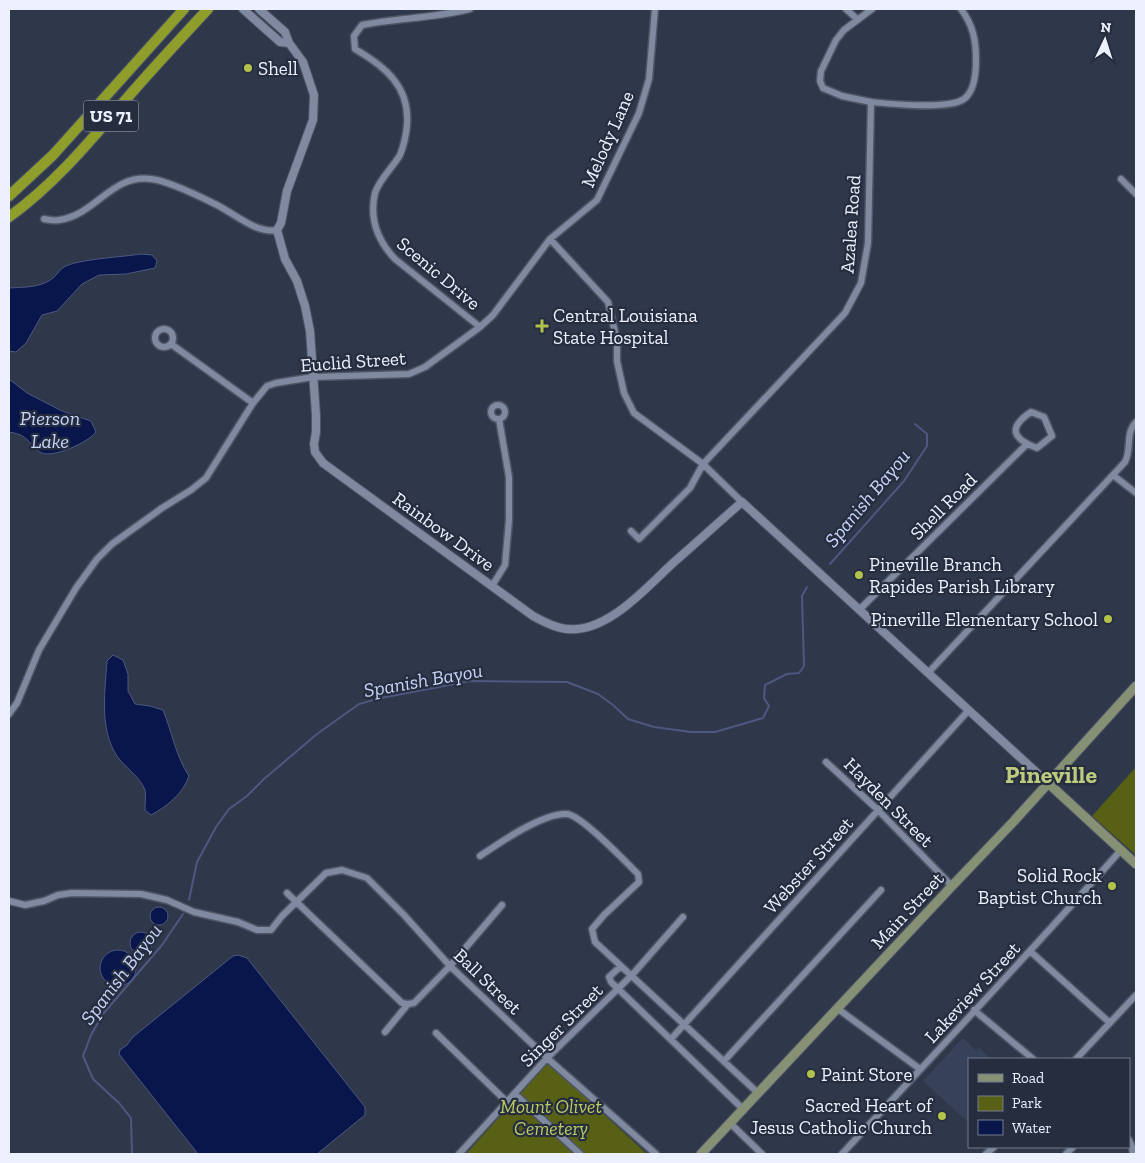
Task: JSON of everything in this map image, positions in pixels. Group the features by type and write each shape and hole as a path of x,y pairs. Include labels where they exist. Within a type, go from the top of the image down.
{"highway":[{"name":"US 71","path":"9,196 53,155 184,9"},
{"name":"US 71","path":"9,216 38,194 73,160 208,9"}],"main road":[{"name":"Main Street","path":"701,1154 1048,784 1136,686"},
{"path":"1048,784 1136,864"}],"street":[{"name":"Rainbow Drive","path":"243,9 280,42 289,43"},
{"name":"Rainbow Drive","path":"259,9 286,32 289,43 303,62 308,73 314,95 314,108 309,132 287,191 278,230 285,259 297,281 310,330 316,415 314,444 315,452 323,463 533,616 547,624 561,628 577,629 607,618 628,603 742,502"},
{"name":"Scenic Drive","path":"470,9 362,25 354,36 355,49 391,74 403,94 408,116 406,139 400,155 376,192 373,211 376,231 384,247 395,259 480,326"},
{"name":"Melody Lane","path":"480,326 493,315 550,239 597,200 639,113 649,79 655,9"},
{"path":"846,9 857,19"},
{"path":"872,9 844,30 836,40 822,71 820,81 823,88 842,96 896,105 950,104 963,100 969,94 975,78 976,44 973,30 961,9"},
{"name":"Azalea Road","path":"631,531 639,539 690,488 703,464 845,313 853,300 861,283 868,243 871,102"},
{"path":"44,219 58,221 70,218 121,183 143,178 164,182 214,203 255,226 270,232 278,230"},
{"path":"1121,179 1136,194"},
{"path":"550,239 608,302 614,326 624,393 634,413 703,464 1048,784"},
{"name":"Euclid Street","path":"9,714 21,694 39,650 76,588 97,559 112,544 206,478 253,403 267,386 313,377 408,374 426,368 480,326"},
{"path":"171,344 253,403"},
{"path":"1031,412 1044,417 1052,436 1037,448 1027,444 1017,434 1016,428 1019,420 1031,412"},
{"path":"492,586 505,565 510,512 509,476 499,419"},
{"path":"928,673 1128,456 1129,434 1136,422"},
{"name":"Shell Road","path":"860,609 1027,444"},
{"path":"1112,475 1136,494"},
{"name":"Webster Street","path":"671,1039 968,711"},
{"name":"Hayden Street","path":"826,762 878,810 952,886"},
{"path":"480,856 522,829 553,816 568,814 580,820 638,874 639,882 592,929 595,942 758,1093"},
{"name":"Lakeview Street","path":"842,1154 974,1010 1031,952 1121,850"},
{"name":"Ball Street","path":"9,901 25,905 44,901 58,895 72,893 141,894 167,900 194,912 238,922 257,930 271,930 326,873 342,870 367,878 404,914 450,966 548,1058 656,1154"},
{"path":"724,1061 881,890"},
{"path":"287,893 402,1003 408,1004 414,1003 450,966 502,905"},
{"name":"Singer Street","path":"459,1154 548,1058 632,976 683,917"},
{"path":"1031,952 1110,1023"},
{"path":"621,966 609,977 611,982 744,1110"},
{"path":"1077,1058 1136,995"},
{"path":"385,1032 408,1004"},
{"path":"838,1009 920,1069"},
{"path":"974,1010 1032,1058"},
{"path":"436,1033 507,1102"},
{"path":"514,1094 580,1154"},
{"path":"731,1124 762,1154"}],"shaded area":[{"path":"963,1038 976,1051 979,1048 990,1058 968,1058 968,1122 923,1081"}],"green space":[{"path":"1136,767 1136,855 1092,816"},
{"name":"Mount Olivet Cemetery","path":"548,1063 647,1154 466,1154"}],"water":[{"path":"141,254 152,255 157,261 155,268 126,274 99,275 82,284 57,311 42,315 26,343 16,352 9,351 9,288 43,284 71,264"},
{"name":"Pierson Lake","path":"9,379 27,393 62,411 91,421 96,432 86,440 63,451 47,454 39,452 22,436 9,432"},
{"path":"113,655 123,660 128,674 128,691 135,704 163,710 177,753 189,776 183,789 162,808 151,815 145,810 145,790 142,784 117,756 107,730 105,695 107,661"},
{"path":"155,907 163,907 168,912 166,923 155,925 150,920 150,912"},
{"path":"137,932 145,932 152,939 152,947 145,954 137,954 130,947 130,939"},
{"path":"118,950 130,956 136,968 130,980 118,986 106,980 100,968 106,956"},
{"path":"238,955 247,958 365,1107 365,1115 317,1154 198,1154 119,1054 120,1050 133,1037 233,956"}],"waterway":[{"name":"Spanish Bayou","path":"830,564 904,481 927,446 927,434 915,424"},
{"name":"Spanish Bayou","path":"189,900 197,862 216,827 229,809 247,796 317,734 359,704 470,681 567,682 598,694 628,719 654,727 691,732 715,732 763,718 769,706 764,698 765,685 787,674 799,673 804,666 802,596 807,587"},
{"name":"Spanish Bayou","path":"132,1154 131,1118 119,1103 93,1079 83,1056 91,1035 103,1014 162,945 183,914"}],"place":[{"name":"Shell","path":"248,68"},
{"name":"Central Louisiana State Hospital","path":"542,326"},
{"name":"Pineville Branch Rapides Parish Library","path":"859,575"},
{"name":"Pineville Elementary School","path":"1108,619"},
{"name":"Solid Rock Baptist Church","path":"1112,886"},
{"name":"Paint Store","path":"811,1074"},
{"name":"Sacred Heart of Jesus Catholic Church","path":"942,1116"}],"district":[{"name":"Pineville","path":"1051,775"}]}
